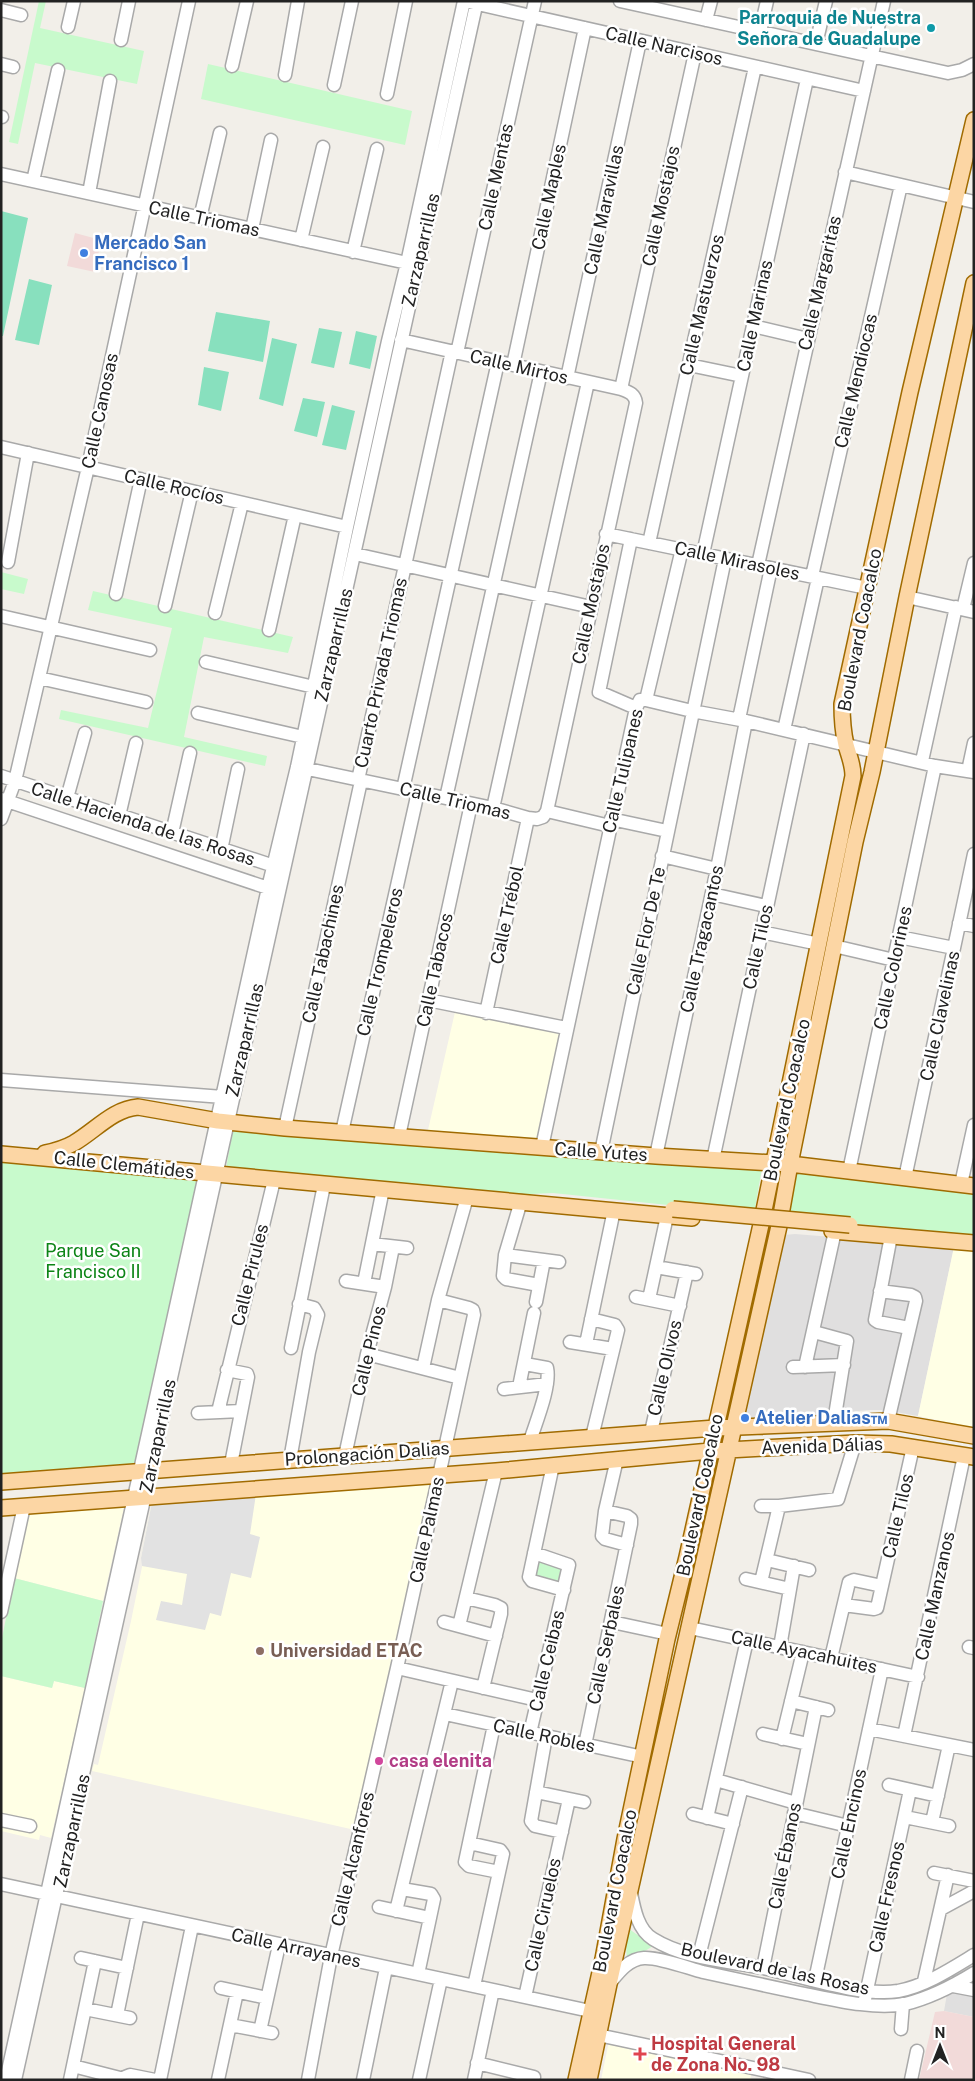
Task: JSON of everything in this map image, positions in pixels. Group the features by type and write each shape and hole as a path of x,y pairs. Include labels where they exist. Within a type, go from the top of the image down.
{"main road":[{"name":"Boulevard Coacalco","path":"588,2080 779,1226 853,776 853,765 846,745 842,704 910,392 974,120"},
{"name":"Boulevard Coacalco","path":"576,2080 668,1634 687,1557 774,1163 826,945 876,751 974,284"},
{"name":"Calle Clemátides","path":"34,1156 75,1143 118,1112 128,1108 138,1107 222,1121"},
{"name":"Calle Yutes","path":"222,1121 285,1128 601,1152 790,1164 968,1185"},
{"name":"Calle Clemátides","path":"1,1154 211,1174"},
{"path":"211,1174 614,1210 850,1225 956,1234 974,1239"},
{"path":"524,1202 583,1202 779,1226 974,1243"},
{"name":"Avenida Dálias","path":"733,1428 888,1420 974,1436"},
{"name":"Prolongación Dalias","path":"1,1482 651,1432 733,1428"},
{"name":"Avenida Dálias","path":"730,1450 855,1443 913,1447 969,1457"},
{"name":"Prolongación Dalias","path":"1,1508 140,1496 496,1471 730,1450"},
{"path":"581,2058 588,2080"}],"street":[{"path":"68,27 74,1"},
{"path":"121,40 129,1"},
{"name":"Calle Canosas","path":"1,819 4,800 14,781 88,467 189,1"},
{"path":"232,66 247,1"},
{"path":"285,75 298,1"},
{"path":"334,85 352,1"},
{"path":"387,94 406,1"},
{"name":"Calle Mentas","path":"405,566 535,1"},
{"path":"620,1 652,5 706,20 948,73 962,70 974,64"},
{"path":"706,20 711,1"},
{"path":"760,32 767,1"},
{"path":"816,44 826,1"},
{"name":"Calle Margaritas","path":"758,565 884,1"},
{"name":"Calle Narcisos","path":"470,2 864,91"},
{"name":"Zarzaparrillas","path":"302,768 303,737 347,527 388,341 470,2"},
{"name":"Zarzaparrillas","path":"222,1121 223,1097 355,554 470,2"},
{"path":"1,10 21,15"},
{"name":"Calle Maples","path":"513,365 585,28"},
{"name":"Calle Maravillas","path":"567,378 640,41"},
{"name":"Calle Mostajos","path":"621,389 695,53"},
{"name":"Calle Mastuerzos","path":"649,543 756,67"},
{"path":"33,181 58,70"},
{"name":"Calle Marinas","path":"703,554 807,78"},
{"path":"89,193 110,82"},
{"path":"200,218 220,133"},
{"path":"252,229 271,140"},
{"path":"301,240 323,147"},
{"path":"353,252 378,148"},
{"path":"845,172 974,202"},
{"name":"Calle Triomas","path":"1,174 407,263"},
{"name":"Calle Mendiocas","path":"784,730 815,577 901,185"},
{"path":"753,326 808,339"},
{"name":"Calle Mirtos","path":"401,340 621,389 635,397"},
{"path":"403,789 498,362"},
{"path":"689,365 742,376"},
{"path":"446,798 495,586 541,372"},
{"path":"493,808 588,382"},
{"name":"Calle Mostajos","path":"546,812 636,404 635,397"},
{"name":"Calle Rocíos","path":"1,447 347,527"},
{"path":"8,562 28,453"},
{"path":"116,594 140,479"},
{"path":"166,606 192,491"},
{"path":"215,613 242,503"},
{"path":"270,630 295,515"},
{"name":"Calle Mirasoles","path":"606,534 867,588"},
{"path":"631,539 599,692 641,704 682,550"},
{"path":"355,554 591,607"},
{"name":"Calle Flor De Te","path":"601,1152 725,559"},
{"path":"922,762 964,609 974,563"},
{"name":"Cuarto Privada Triomas","path":"360,780 405,566"},
{"name":"Calle Tragacantos","path":"656,1156 717,870 742,720 771,568"},
{"path":"907,596 964,609"},
{"path":"1,616 150,650"},
{"path":"206,662 314,687"},
{"path":"39,678 146,702"},
{"name":"Calle Tulipanes","path":"542,1147 611,822 641,704 742,720 936,766 971,771"},
{"path":"198,713 303,737"},
{"path":"68,798 85,733"},
{"name":"Calle Tilos","path":"713,1160 804,734"},
{"path":"119,816 136,743"},
{"path":"971,771 974,743"},
{"path":"172,833 190,753"},
{"name":"Calle Colorines","path":"849,1171 936,766"},
{"name":"Calle Triomas","path":"302,768 493,808 528,818 537,819 546,812"},
{"path":"221,850 238,769"},
{"name":"Calle Hacienda de las Rosas","path":"1,776 279,868"},
{"name":"Calle Tabachines","path":"285,1128 360,780"},
{"name":"Calle Trompeleros","path":"342,1132 418,792"},
{"name":"Calle Hacienda de las Rosas","path":"4,800 273,890"},
{"name":"Calle Tabacos","path":"399,1136 471,804"},
{"path":"546,812 667,832"},
{"name":"Calle Trébol","path":"486,1013 528,818"},
{"name":"Calle Clavelinas","path":"905,1178 974,854"},
{"path":"662,856 717,870"},
{"name":"Zarzaparrillas","path":"8,2074 52,1895 273,890"},
{"path":"712,894 766,906"},
{"path":"959,923 974,926"},
{"path":"761,932 894,960"},
{"path":"899,937 954,948"},
{"path":"428,1000 566,1028"},
{"path":"1,1080 223,1097"},
{"path":"968,1185 974,1125"},
{"name":"Calle Pirules","path":"218,1412 274,1180"},
{"path":"308,1352 286,1346 299,1304 324,1185"},
{"path":"364,1284 383,1189"},
{"path":"423,1368 438,1300 467,1197"},
{"path":"524,1202 505,1255 503,1272 506,1279 539,1285"},
{"path":"586,1344 614,1210"},
{"name":"Calle Olivos","path":"651,1432 680,1306 642,1298 656,1267 670,1213"},
{"path":"835,1231 814,1332 799,1367 844,1365"},
{"path":"891,1236 875,1320 909,1328"},
{"path":"372,1244 407,1248"},
{"name":"Calle Pinos","path":"345,1456 366,1354 385,1287 393,1246"},
{"path":"505,1255 559,1262"},
{"path":"519,1387 544,1260"},
{"path":"656,1267 691,1273 680,1306"},
{"path":"346,1281 385,1287"},
{"path":"880,1291 915,1297 888,1420"},
{"name":"Calle Palmas","path":"397,1668 473,1310 438,1300"},
{"path":"290,1460 308,1352 317,1311 314,1308 299,1304"},
{"path":"591,1318 615,1325 618,1328 592,1437"},
{"path":"814,1332 844,1338 847,1341 834,1422"},
{"path":"570,1342 613,1348"},
{"path":"366,1354 460,1378"},
{"path":"525,1364 547,1368 547,1384 530,1441"},
{"path":"227,1370 247,1374 231,1464"},
{"path":"504,1389 547,1384"},
{"path":"198,1413 241,1411"},
{"path":"762,1506 779,1506 838,1499 855,1443"},
{"name":"Calle Tilos","path":"844,1605 877,1608 913,1447"},
{"name":"Calle Manzanos","path":"904,1736 969,1457"},
{"path":"617,1459 605,1511 602,1536 605,1539 627,1545"},
{"name":"Calle Ceibas","path":"553,1465 529,1580 564,1590"},
{"path":"459,1626 496,1471"},
{"path":"1,1612 24,1506"},
{"path":"761,1582 779,1506"},
{"name":"Calle Serbales","path":"586,1745 631,1519 627,1516 605,1511"},
{"name":"Calle Ceibas","path":"530,1733 564,1590 568,1565 534,1554"},
{"path":"766,1560 809,1570"},
{"path":"780,1647 794,1566"},
{"path":"746,1579 790,1589"},
{"path":"831,1658 849,1582 851,1580 882,1586"},
{"path":"466,1598 495,1604 501,1608 483,1688"},
{"path":"444,1622 496,1636"},
{"path":"612,1622 668,1634"},
{"name":"Calle Ayacahuites","path":"690,1628 918,1676"},
{"path":"707,1818 747,1640"},
{"path":"782,1739 803,1652"},
{"path":"397,1668 538,1700"},
{"name":"Calle Alcanfores","path":"308,2080 331,1956 397,1668"},
{"name":"Calle Encinos","path":"815,1980 882,1669"},
{"path":"396,1911 452,1681"},
{"name":"Calle Ébanos","path":"763,1968 808,1744 822,1708 791,1701"},
{"name":"Calle Robles","path":"445,1714 643,1757"},
{"path":"494,1725 466,1865 499,1872"},
{"path":"869,1729 974,1750"},
{"path":"763,1734 808,1744"},
{"path":"546,1736 532,1824 562,1832"},
{"path":"932,1822 949,1745"},
{"path":"716,1780 848,1826"},
{"path":"889,1786 938,1796"},
{"path":"699,1956 742,1788"},
{"name":"Calle Fresnos","path":"864,2004 910,1790"},
{"path":"536,1792 584,1802"},
{"name":"Calle Ciruelos","path":"525,1997 569,1799"},
{"path":"693,1814 733,1824"},
{"path":"905,1816 949,1826"},
{"path":"1,1820 30,1826"},
{"path":"469,1843 502,1852 474,1986"},
{"path":"934,1872 974,1881"},
{"path":"924,1981 948,1876"},
{"name":"Calle Arrayanes","path":"1,1884 590,2011"},
{"path":"402,1888 433,1896 418,1974"},
{"path":"941,1909 974,1891"},
{"name":"Boulevard de las Rosas","path":"631,1892 640,1924 652,1939 699,1956 867,1990 888,1992 900,1990 947,1971 974,1955"},
{"path":"379,1906 430,1918"},
{"path":"85,2009 123,2016 127,1968 138,1914"},
{"path":"160,2080 192,1926"},
{"path":"230,2025 266,2032 267,1998 279,1944"},
{"path":"81,1958 127,1968"},
{"name":"Boulevard de las Rosas","path":"609,1984 627,1965 636,1960 652,1958 688,1968 835,2000 864,2004 903,2004 953,1986 974,1973"},
{"path":"70,2080 95,1961"},
{"path":"363,2080 386,1968"},
{"path":"419,2080 441,1979"},
{"path":"953,1986 974,1990"},
{"path":"221,1988 267,1998"},
{"path":"474,2080 493,1990"},
{"path":"218,2080 237,1992"},
{"path":"901,2029 903,2004"},
{"path":"598,2036 809,2080"},
{"path":"911,2080 917,2051"},
{"path":"477,2063 511,2076 534,2077"},
{"path":"73,2066 124,2079 127,2075 130,2075 155,2080"}],"shaded area":[{"name":"Mercado San Francisco 1","path":"75,233 101,240 95,272 67,266"},
{"path":"455,1012 561,1033 538,1138 428,1130"},
{"path":"795,1234 954,1247 918,1416 885,1410 870,1410 743,1421 784,1235"},
{"path":"954,1247 974,1248 974,1428 918,1416"},
{"name":"Universidad ETAC","path":"433,1479 355,1830 92,1771 94,1764 98,1765 131,1621 143,1562 141,1558 152,1502"},
{"path":"256,1494 250,1534 260,1537 251,1578 231,1573 221,1616 210,1613 205,1630 156,1620 161,1601 182,1605 187,1574 142,1566 141,1558 152,1502"},
{"path":"125,1503 103,1601 14,1578 28,1511"},
{"path":"1,1676 52,1688 54,1681 85,1688 51,1838 40,1835 39,1840 1,1831"},
{"path":"974,1979 974,2017 944,2011 947,1994"},
{"path":"944,2011 974,2017 974,2080 919,2080 935,2012"},
{"name":"Hospital General de Zona No. 98","path":"609,2041 752,2071 750,2080 601,2080"}],"green space":[{"path":"39,1 46,1 40,28 144,51 137,84 35,63 18,144 9,142"},
{"path":"208,64 412,111 405,145 201,99"},
{"path":"1,211 28,218 3,336 1,336"},
{"path":"29,279 52,285 39,345 15,340"},
{"path":"216,312 270,321 263,362 208,351"},
{"path":"319,328 342,332 334,368 311,363"},
{"path":"356,331 377,336 370,369 349,364"},
{"path":"272,338 297,344 283,406 259,399"},
{"path":"204,367 229,372 221,411 198,405"},
{"path":"303,398 325,402 317,437 294,431"},
{"path":"332,405 355,411 346,450 322,445"},
{"path":"1,572 28,579 24,594 1,589"},
{"path":"93,591 293,637 288,653 204,637 184,737 267,756 265,766 59,719 61,710 148,728 172,628 88,610"},
{"path":"233,1128 762,1168 754,1214 553,1193 509,1195 226,1169"},
{"name":"Parque San Francisco II","path":"1,1162 52,1165 203,1181 145,1463 1,1474"},
{"path":"794,1169 974,1190 974,1235 786,1217"},
{"path":"534,1556 566,1566 562,1588 530,1578"},
{"path":"14,1578 103,1601 85,1688 54,1681 52,1688 1,1676 1,1643"},
{"path":"625,1926 653,1946 627,1962"}],"place":[{"name":"Parroquia de Nuestra Señora de Guadalupe","path":"931,28"},
{"name":"Mercado San Francisco 1","path":"84,253"},
{"name":"Atelier Dalias™","path":"745,1418"},
{"name":"Universidad ETAC","path":"260,1651"},
{"name":"casa elenita","path":"379,1761"},
{"name":"Hospital General de Zona No. 98","path":"640,2054"}]}
